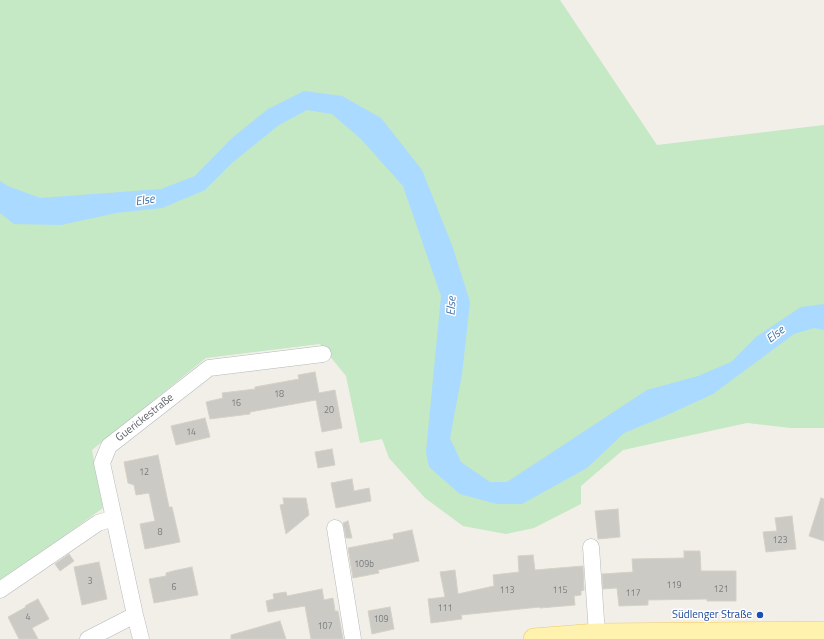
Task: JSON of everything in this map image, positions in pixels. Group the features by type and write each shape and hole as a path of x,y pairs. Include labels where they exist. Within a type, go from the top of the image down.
{"main road":[{"path":"534,639 597,634 767,636 824,632"}],"street":[{"name":"Guerickestraße","path":"141,639 102,463 109,446 209,368 324,354"},
{"path":"0,590 98,522 114,518"},
{"path":"335,528 353,639"},
{"path":"591,547 597,634"},
{"path":"88,639 135,615"}],"green space":[{"path":"0,0 560,0 657,145 824,125 824,428 791,428 747,423 623,450 581,486 581,504 534,528 506,534 463,526 425,498 389,458 382,439 360,443 346,376 320,344 206,358 92,450 103,508 0,582"}],"water":[{"name":"Else","path":"304,91 342,96 381,118 422,170 452,245 470,302 462,374 450,438 461,462 490,482 507,482 647,390 698,376 731,362 756,337 801,307 824,304 824,330 814,328 794,334 713,394 624,433 587,468 522,504 497,504 460,494 429,467 426,452 441,296 403,186 361,139 332,114 307,110 279,125 233,162 205,190 162,208 116,213 61,225 14,224 0,213 0,181 8,186 40,198 161,189 195,176 232,138 268,109"}],"building":[{"path":"315,372 319,393 335,390 342,428 322,432 316,400 250,412 250,414 210,419 206,402 223,398 222,393 255,389 255,387 299,379 298,375"},
{"path":"205,418 210,437 176,445 171,426"},
{"path":"332,449 335,465 318,468 315,452"},
{"path":"158,455 169,507 172,507 180,542 145,549 140,524 155,521 149,493 136,495 134,485 128,483 124,462"},
{"path":"352,479 354,491 369,488 371,501 336,508 331,483"},
{"path":"283,498 306,498 309,515 286,534 280,505 284,504"},
{"path":"821,498 824,499 824,541 809,536"},
{"path":"618,509 620,537 598,539 595,511"},
{"path":"792,516 796,549 766,552 763,532 777,531 775,518"},
{"path":"348,521 352,538 346,538 343,523"},
{"path":"412,530 419,561 378,570 379,573 353,578 348,548 394,539 393,534"},
{"path":"684,551 700,551 701,571 736,571 736,601 707,601 707,599 648,600 648,605 619,606 617,588 603,589 602,574 633,572 632,559 684,558"},
{"path":"69,554 74,561 60,571 55,564"},
{"path":"533,555 535,570 583,566 584,590 581,591 581,595 574,596 575,605 461,615 462,619 431,623 428,599 445,597 440,572 455,570 458,594 494,586 493,575 519,572 518,556"},
{"path":"99,562 107,599 82,605 74,567"},
{"path":"192,567 198,595 154,603 149,579 166,576 166,573"},
{"path":"322,589 324,600 333,598 335,611 338,611 343,639 311,639 305,606 268,612 266,601 274,599 273,594 286,592 287,596"},
{"path":"38,599 49,619 32,628 38,639 19,639 8,617"},
{"path":"390,607 394,629 372,634 368,611"},
{"path":"280,621 286,639 231,639 231,635"}],"place":[{"name":"Südlenger Straße","path":"760,615"}]}
